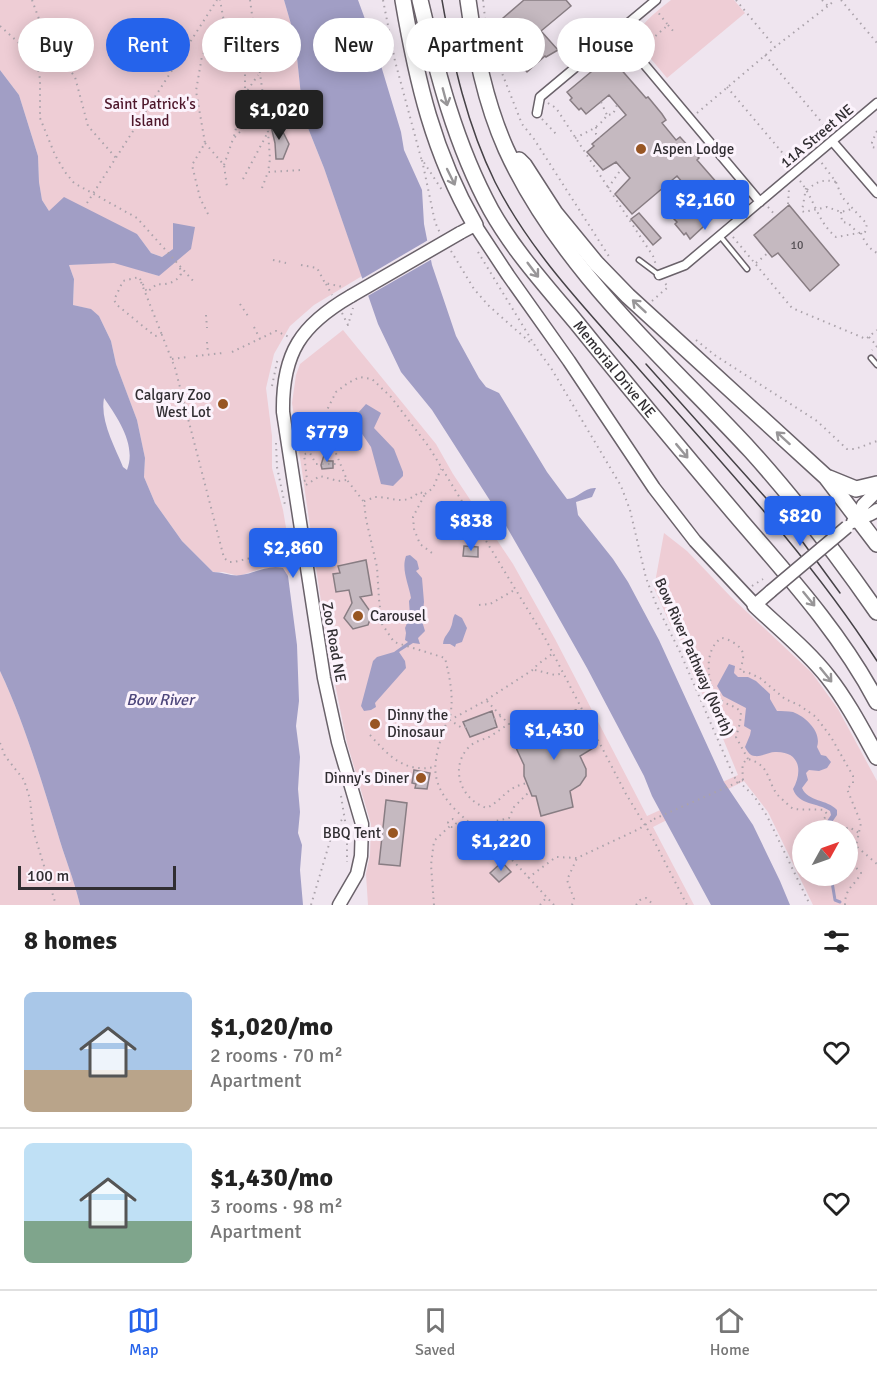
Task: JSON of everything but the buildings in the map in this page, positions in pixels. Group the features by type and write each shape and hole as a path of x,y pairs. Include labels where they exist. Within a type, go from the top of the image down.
{"highway":[{"path":"403,0 416,74 441,157 476,225"},
{"name":"Memorial Drive NE","path":"420,0 447,106 467,161 492,211 531,270 644,407 808,598 861,672 877,702"},
{"path":"468,0 474,40 489,102 507,151 538,209 584,271 624,317 751,452 799,507 838,556 877,612"},
{"path":"507,151 524,165 555,213 628,296 826,477 852,522 877,544"},
{"path":"826,477 856,489 877,484"},
{"path":"754,605 812,658 828,677 877,757"}],"street":[{"path":"635,18 656,0"},
{"path":"537,113 540,97 570,72"},
{"path":"651,72 763,203"},
{"name":"11A Street NE","path":"659,275 685,265 763,203 877,103"},
{"path":"833,140 877,194"},
{"name":"Zoo Road NE","path":"345,902 357,874 361,856 362,824 338,742 324,678 283,412 283,395 290,360 301,337 318,317 476,225"},
{"path":"476,225 654,488 695,541 754,605 852,522 862,505 877,491"},
{"path":"852,522 872,515 877,510"}],"lane":[{"path":"720,236 747,269"},
{"path":"639,260 659,275"},
{"path":"871,358 877,365"}],"path":[{"path":"32,0 46,38 75,77 84,120 116,158"},
{"path":"87,203 218,0"},
{"path":"218,0 224,22 202,56 196,91 205,142 224,165"},
{"path":"250,0 252,18"},
{"path":"483,0 485,18"},
{"path":"736,0 775,47"},
{"path":"822,0 828,6"},
{"path":"690,119 765,55 835,0"},
{"path":"841,0 877,43"},
{"path":"655,36 668,25 657,11 674,32"},
{"path":"0,26 37,63 40,79 40,118 52,146 74,183 137,218 195,283"},
{"path":"765,55 833,140"},
{"path":"227,187 224,165 245,94 245,74 247,72"},
{"path":"259,72 270,159 262,188"},
{"path":"502,72 522,123 611,260"},
{"path":"245,94 259,75"},
{"path":"727,87 797,174 830,232 836,237 865,232 867,224 842,197 836,182 819,160"},
{"path":"540,97 556,108 653,256 659,275 668,287 649,303"},
{"path":"601,102 607,115"},
{"path":"575,138 602,123 607,115 615,113 617,105"},
{"path":"233,139 264,107"},
{"path":"596,127 596,134 600,138"},
{"path":"877,131 872,147 877,148"},
{"path":"243,179 268,132"},
{"path":"873,141 877,143"},
{"path":"205,142 192,165 200,198 208,214"},
{"path":"421,158 435,222 444,239"},
{"path":"608,188 622,168"},
{"path":"267,172 302,170"},
{"path":"836,182 826,179 815,182 807,189 802,211 827,207 841,212 853,209"},
{"path":"679,198 683,183"},
{"path":"788,204 789,186"},
{"path":"662,189 671,199 679,198 686,204"},
{"path":"763,203 776,216"},
{"path":"841,212 842,222 859,233 877,253"},
{"path":"731,234 792,308 866,339 877,330"},
{"name":"Bow River Pathway (North)","path":"449,248 474,289 488,305 537,349"},
{"name":"Bow River Pathway (North)","path":"477,250 621,486 630,510 646,579 705,705 734,777 754,796 767,816 810,905"},
{"path":"756,264 769,252"},
{"path":"273,260 286,262"},
{"path":"301,266 317,268 333,298"},
{"path":"162,335 155,336 114,300 123,281 139,277 147,292 157,284 165,285 175,281 181,274 180,267"},
{"path":"140,281 172,359 224,558 229,562 234,562 293,548"},
{"path":"325,283 343,287 350,297 348,325 340,310"},
{"path":"240,304 248,316"},
{"path":"206,315 207,328"},
{"path":"254,327 261,339"},
{"path":"232,352 276,331 289,337"},
{"path":"694,338 716,356 817,421 847,449 855,449 877,441"},
{"path":"207,342 208,355"},
{"path":"196,356 223,353"},
{"path":"172,359 188,357"},
{"path":"450,720 453,690 445,658 394,642 382,624 378,599 377,567 364,501 347,480 328,434 327,410 336,393 348,382 360,377 372,379 391,397 429,447 554,654 687,905"},
{"path":"301,481 307,480 304,453 310,453 316,464 340,465"},
{"path":"432,553 420,544 414,529 413,517 425,494 433,488 441,468"},
{"path":"302,486 320,476 338,482 347,480"},
{"path":"364,501 374,497 395,501 414,497 419,492 425,494"},
{"path":"746,586 753,586 763,579"},
{"path":"479,605 490,604 516,590"},
{"path":"823,820 827,814 824,810 792,809 774,793 767,771 760,763 748,759 736,737 741,712 736,706 720,700 711,682 709,662 715,644 722,638 733,642 742,651 740,671 760,678 785,699 812,714 831,737 853,776 853,783 848,789 861,823 856,846 877,864"},
{"path":"554,654 486,700 450,720 445,726 435,766 440,788 460,815 500,848 554,905"},
{"path":"534,669 555,675 564,674"},
{"path":"486,700 509,724 468,747 460,760 458,772 463,789 471,801 487,808 498,802 510,788 527,783"},
{"path":"494,719 501,716"},
{"path":"450,720 462,728 465,727"},
{"path":"370,735 390,757 405,765 425,769 435,766"},
{"path":"0,743 5,756 24,780 30,799 33,830 56,905"},
{"path":"528,878 556,857 576,858 639,829 654,819 743,780 742,766 748,759"},
{"path":"485,836 496,821 509,818 514,807 530,791"},
{"path":"434,905 431,865 434,841 450,826 455,825 455,820 460,815"},
{"path":"311,905 333,831 344,817"},
{"path":"450,826 449,820 455,820"},
{"path":"572,905 574,899 567,880 576,858"},
{"path":"845,905 850,886"},
{"path":"540,905 547,897"},
{"path":"636,905 640,900 646,898 654,905"}],"green space":[{"name":"Saint Patrick's Island","path":"0,0 284,0 289,18 202,18 202,72 299,72 308,128 362,276 314,305 290,326 274,354 266,388 272,436 272,468 283,510 292,563 288,576 283,568 263,568 239,576 213,572 182,541 155,503 144,477 145,458 137,420 116,364 111,341 99,316 90,309 73,305 74,279 69,265 114,262 159,276 173,249 162,257 151,253 137,234 49,211 42,200 38,156 19,95 0,70"},
{"path":"671,0 734,0 745,13 667,78 655,64 655,18 650,18"},
{"path":"343,330 436,444 453,474 513,564 555,639 647,816 738,775 690,668 694,660 685,649 674,626 671,626 654,588 664,533 687,551 731,597 812,673 838,709 877,781 877,905 813,905 804,886 858,886 858,820 792,820 792,862 768,812 744,781 653,827 694,905 368,905 366,874 370,855 371,824 347,743 328,649 292,403 300,364"},
{"path":"0,671 31,750 80,905 0,905"}],"water":[{"path":"284,0 358,0 365,18 313,18 313,72 383,72 404,150 422,190 424,224 432,265 456,336 479,378 486,387 499,393 547,472 567,499 588,489 596,488 592,497 576,502 578,515 628,582 659,640 724,782 753,825 790,905 711,905 587,668 505,524 432,410 401,372 378,324 308,128 299,72 301,72 301,18 289,18"},
{"name":"Bow River","path":"0,70 19,95 38,156 42,200 49,211 64,197 137,234 151,253 162,257 173,249 173,223 195,227 191,249 159,276 114,263 69,265 74,279 73,305 91,309 99,316 111,341 116,364 137,420 145,458 144,477 155,503 182,541 213,572 238,575 277,567 283,568 288,576 297,645 299,701 296,726 300,757 298,833 302,845 300,870 303,905 80,905 31,750 0,671","holes":["104,398 128,441 127,470 123,467 109,433 104,415"]},
{"path":"366,404 381,413 374,428 394,449 403,472 403,476 393,486 381,484 371,447 356,425 357,414"},
{"path":"410,555 417,561 419,569 416,571 422,578 424,602 422,621 425,631 418,638 420,644 413,643 399,652 405,661 406,668 375,703 376,707 364,711 361,706 373,661 377,657 394,652 408,642 405,640 405,628 410,616 409,601 411,598 404,567 406,556"},
{"path":"455,614 462,618 467,628 462,642 456,644 455,647 443,644"},
{"path":"729,664 735,666 734,673 738,677 748,677 756,681 770,694 770,699 777,711 798,714 808,721 817,736 817,747 821,755 826,756 831,762 827,768 819,771 809,770 806,773 808,780 802,788 809,796 837,810 834,820 828,820 831,815 830,811 804,801 796,794 793,789 798,769 797,763 790,755 775,752 760,756 750,754 745,747 751,730 744,726 746,708 723,696 717,686"}],"pier":[{"path":"430,239 434,258 366,297 360,280"}],"waterway":[{"path":"833,886 835,900 840,902"}],"tram line":[{"path":"442,0 456,70 476,138 495,182 524,230 557,275 759,505 821,581 877,661"},
{"path":"646,364 791,526 840,593"}],"place":[{"name":"Aspen Lodge","path":"641,149"},
{"name":"Calgary Zoo West Lot","path":"223,404"},
{"name":"Carousel","path":"358,616"},
{"name":"Dinny the Dinosaur","path":"375,724"},
{"name":"Dinny's Diner","path":"421,778"},
{"name":"BBQ Tent","path":"393,833"}]}
